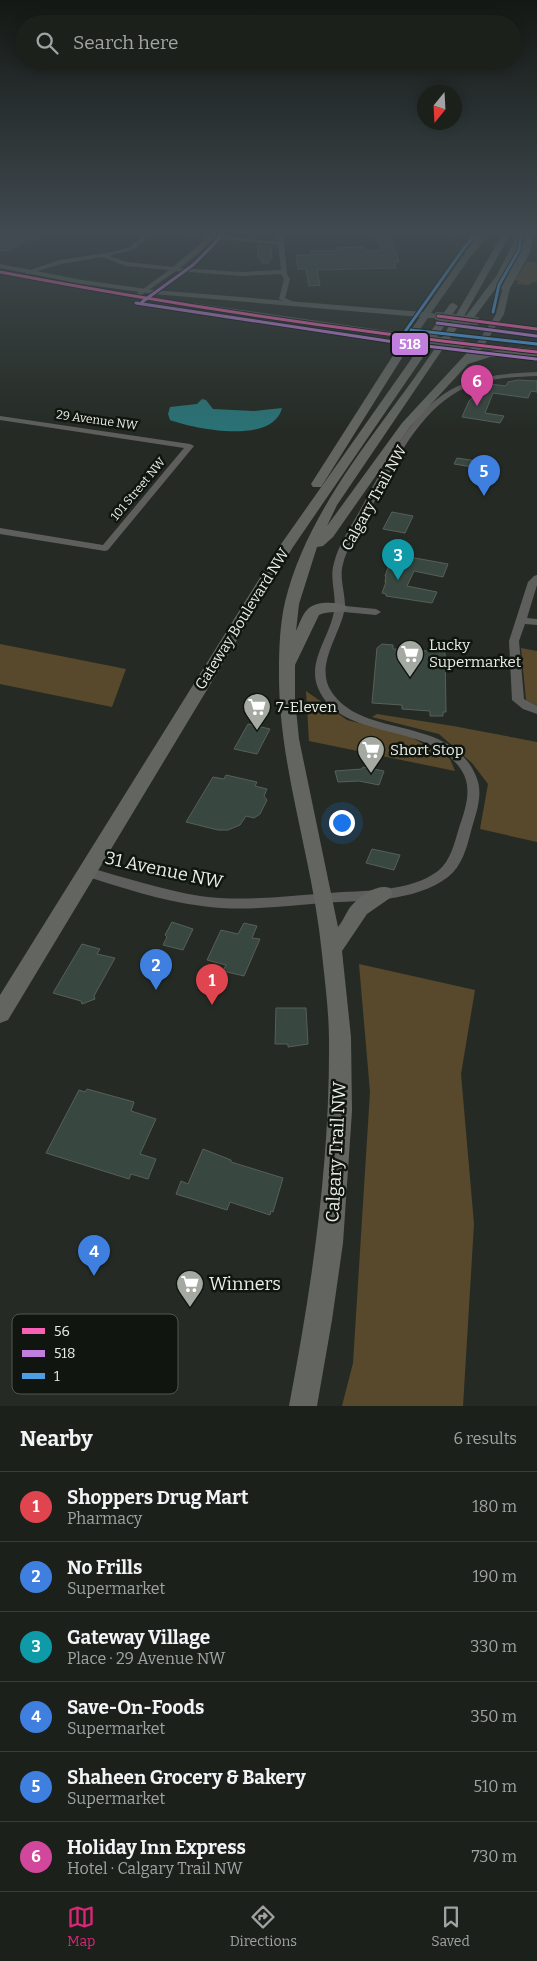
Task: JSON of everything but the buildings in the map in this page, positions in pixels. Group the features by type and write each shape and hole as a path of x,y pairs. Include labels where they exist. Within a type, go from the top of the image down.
{"highway":[{"name":"Gateway Boulevard NW","path":"0,1014 286,547 445,321 458,299"},
{"name":"Calgary Trail NW","path":"303,1406 319,1320 330,1243 340,1111 340,1038 332,950 291,739 286,669 292,604 306,553 331,505 448,336 469,299"},
{"path":"448,336 462,327 485,299"},
{"path":"286,547 286,533 388,370 406,337"},
{"path":"306,553 328,534 406,425 479,346"},
{"path":"465,362 489,354 537,352"},
{"path":"286,669 313,612 322,608 340,608"},
{"path":"332,950 349,928 360,909 383,893"}],"main road":[{"path":"173,299 406,337 537,352"},
{"path":"211,299 423,314 537,328"},
{"path":"406,337 435,299"},
{"path":"479,346 500,314 504,299"},
{"path":"500,314 515,322 537,328"}],"street":[{"path":"260,302 273,299"},
{"path":"282,299 300,305"},
{"name":"Calgary Trail NW","path":"323,898 409,889 439,877 452,864 461,847 471,811 474,788 470,774 462,762 442,746 411,732 364,720 342,710 329,697 322,681 321,662 324,647 336,625 340,608 337,571 339,562 375,492 421,421 440,400 461,388 498,378 537,374"},
{"name":"29 Avenue NW","path":"0,418 190,446"},
{"name":"101 Street NW","path":"0,531 105,548 190,446"},
{"path":"537,578 533,582 514,641 517,697 523,705 537,710"},
{"path":"340,608 376,612"},
{"path":"520,620 537,622"},
{"name":"31 Avenue NW","path":"86,872 208,902 244,904 323,898"}],"shaded area":[{"path":"0,644 126,669 112,707 0,684"},
{"path":"521,648 537,651 537,706 526,700"},
{"path":"306,691 347,720 409,736 450,759 455,771 309,741"},
{"path":"377,714 537,742 537,842 480,829 488,784 472,763 439,734 372,717"},
{"path":"359,964 475,990 461,1074 474,1224 463,1406 342,1406 353,1363 370,1092"}],"water":[{"path":"202,399 206,400 213,409 253,411 282,408 276,420 264,427 249,430 214,430 170,420 168,414 170,407 197,404"}],"transit line":[{"name":"518","path":"142,302 147,299"},
{"name":"56","path":"149,299 409,338 537,352"},
{"name":"1","path":"404,333 428,299"},
{"name":"1","path":"493,312 496,299"},
{"name":"518","path":"136,303 401,343 536,359"},
{"name":"56","path":"438,316 537,329"},
{"name":"518","path":"437,323 536,336"},
{"name":"1","path":"411,330 537,344"}],"place":[{"name":"Holiday Inn Express","path":"477,406"},
{"name":"Shaheen Grocery & Bakery","path":"484,496"},
{"name":"Gateway Village","path":"398,580"},
{"name":"Lucky Supermarket","path":"410,678"},
{"name":"7-Eleven","path":"257,731"},
{"name":"Short Stop","path":"371,774"},
{"name":"No Frills","path":"156,990"},
{"name":"Shoppers Drug Mart","path":"212,1005"},
{"name":"Save-On-Foods","path":"94,1276"},
{"name":"Winners","path":"190,1308"}]}
